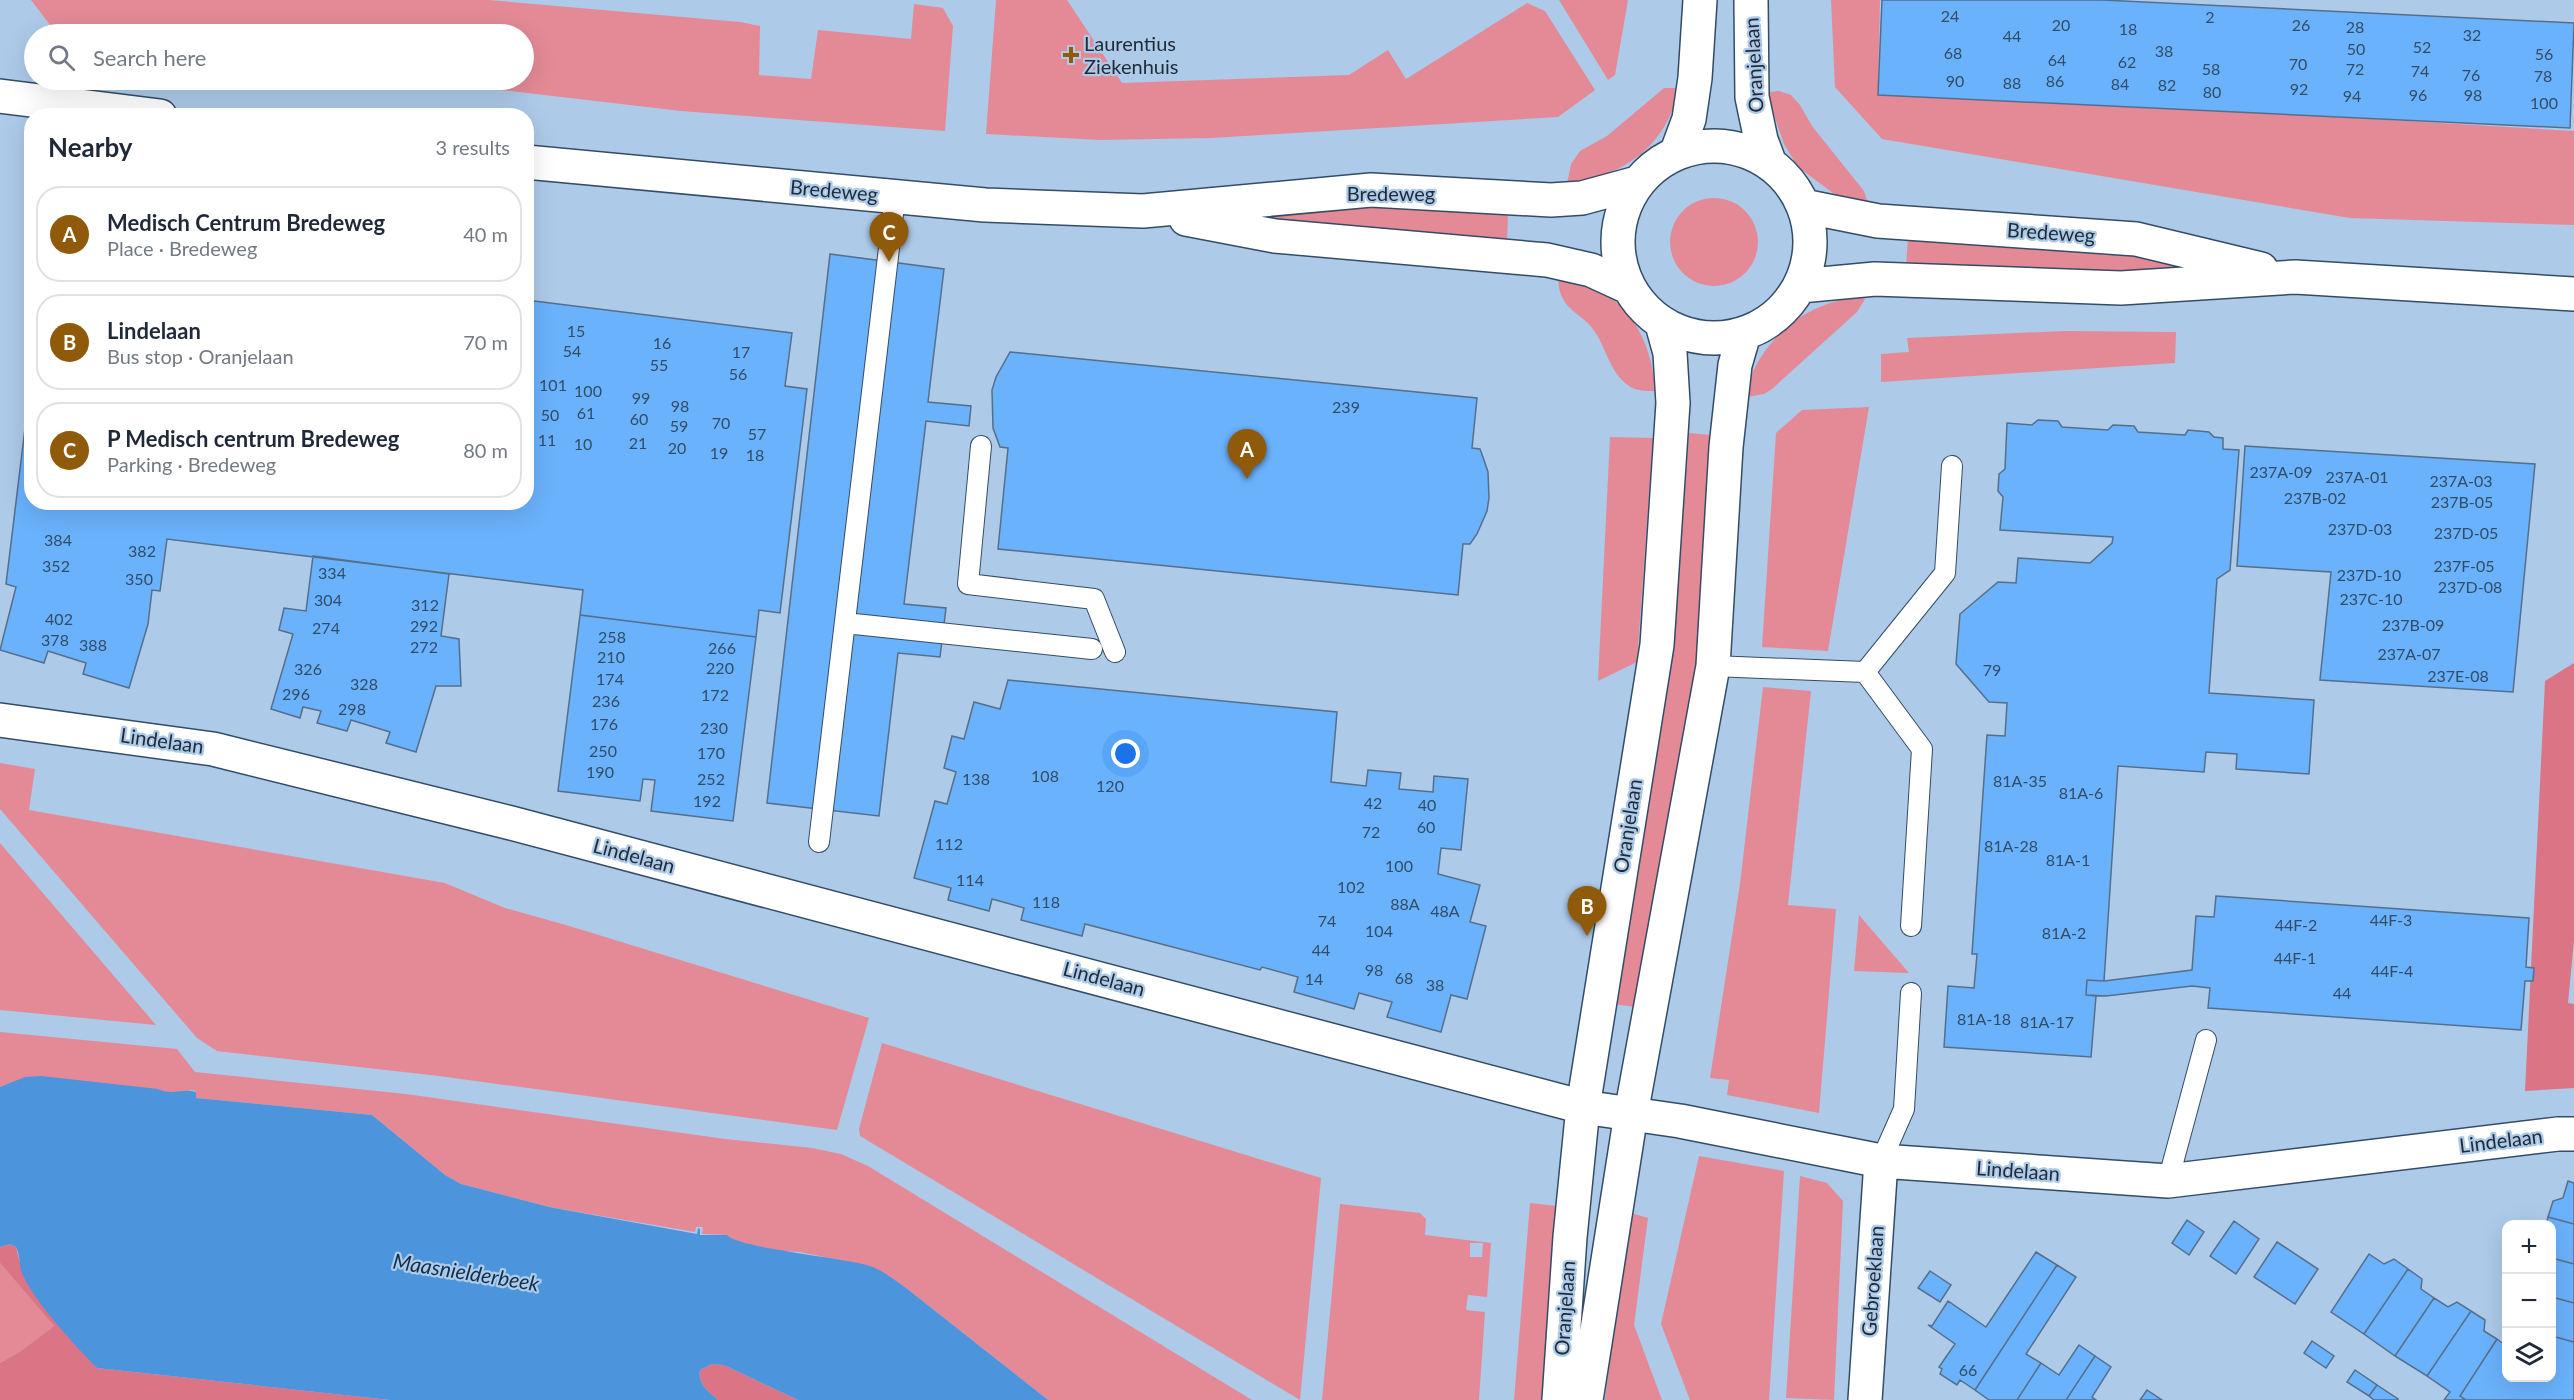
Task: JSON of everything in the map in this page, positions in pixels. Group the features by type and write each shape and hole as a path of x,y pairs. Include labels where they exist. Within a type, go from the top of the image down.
{"street":[{"path":"1676,154 1689,120 1695,78 1700,0"},
{"name":"Oranjelaan","path":"1751,0 1752,98 1761,140 1770,164"},
{"path":"0,96 96,108"},
{"path":"1700,147 1724,147 1748,152 1770,164 1784,176 1803,206 1810,246 1800,286 1780,312 1767,323 1744,334 1716,339 1688,335 1662,324 1642,307 1628,287 1622,270 1618,234 1621,216 1637,183 1654,166 1676,154 1700,147"},
{"name":"Bredeweg","path":"534,163 986,206 1143,212 1371,190 1551,200 1571,199 1607,193 1637,183"},
{"name":"Bredeweg","path":"1803,206 1878,221 2136,239 2295,277"},
{"name":"Bredeweg","path":"1143,212 1275,236 1547,260 1591,270 1628,287"},
{"name":"Bredeweg","path":"1800,286 1875,279 2121,288 2295,277 2574,294"},
{"name":"Oranjelaan","path":"1559,1400 1570,1237 1583,1107 1657,645 1673,403 1670,353 1662,324"},
{"name":"Oranjelaan","path":"1586,1400 1631,1114 1713,666 1726,447 1735,365 1744,334"},
{"name":"Lindelaan","path":"0,720 213,749 511,823 1545,1095 1583,1107 1680,1121 1881,1161 2168,1181 2574,1134"},
{"name":"Gebroeklaan","path":"1865,1400 1881,1161"}],"lane":[{"path":"819,842 895,197"},
{"path":"981,446 968,584 1094,599 1115,652"},
{"path":"1865,672 1945,573 1952,466"},
{"path":"845,623 1092,649"},
{"path":"1713,666 1865,672"},
{"path":"1865,672 1922,748 1911,926"},
{"path":"1881,1161 1904,1109 1911,993"},
{"path":"2168,1181 2206,1040"}],"shaded area":[{"path":"31,0 489,0 740,22 760,26 759,75 811,79 818,30 911,39 914,4 943,8 953,26 945,131 681,111 501,90 534,90 534,24 49,24"},
{"path":"996,0 1067,0 1122,83 1349,75 1388,50 1406,79 1527,3 1545,11 1595,90 1558,117 1212,138 1100,140 986,134"},
{"path":"1559,0 1628,0 1615,75 1608,80"},
{"path":"1831,0 1880,0 1878,90 2574,131 2574,225 2350,218 1882,139 1835,87"},
{"path":"1664,88 1679,88 1673,109 1664,127 1640,155 1607,174 1567,184 1571,164 1580,151 1607,136"},
{"path":"1779,91 1791,95 1800,105 1812,126 1864,191 1868,203 1841,199 1798,167 1784,144 1770,104 1769,92"},
{"path":"1714,198 1731,202 1745,211 1754,225 1758,242 1754,259 1745,273 1731,282 1714,286 1697,282 1683,273 1674,259 1670,242 1674,225 1683,211 1697,202"},
{"path":"1358,204 1508,214 1507,242 1254,220 1256,214"},
{"path":"1908,238 2115,247 2214,275 1906,266"},
{"path":"1563,273 1606,294 1627,313 1647,350 1655,391 1632,388 1616,373 1592,328 1563,299 1558,276"},
{"path":"1863,297 1865,299 1857,312 1772,389 1764,394 1747,397 1749,382 1758,361 1780,333 1804,315 1818,308 1832,302"},
{"path":"2064,331 2176,332 2175,363 1881,382 1881,354 1909,352 1907,338"},
{"path":"1869,407 1828,651 1762,647 1776,433 1802,410"},
{"path":"1689,433 1711,435 1696,664 1637,1007 1612,1004 1673,652"},
{"path":"1610,437 1653,438 1637,662 1598,681"},
{"path":"2574,663 2574,940 2568,1003 2574,1004 2574,1088 2525,1091 2545,681"},
{"path":"1763,687 1811,691 1788,905 1836,909 1819,1113 1727,1095 1729,1080 1710,1078 1740,884"},
{"path":"0,763 35,769 29,810 445,883 505,908 869,1018 837,1130 439,1076 217,1051 197,1038 0,809"},
{"path":"0,843 156,1025 0,1010"},
{"path":"1859,915 1909,973 1854,971"},
{"path":"0,1032 177,1049 195,1072 406,1094 725,1139 812,1148 841,1154 868,1166 1252,1400 1048,1400 906,1288 868,1266 800,1252 780,1251 730,1240 727,1235 702,1234 703,1227 696,1227 695,1232 549,1207 461,1184 445,1175 372,1115 196,1098 196,1091 192,1090 173,1093 20,1080 0,1087"},
{"path":"882,1043 1321,1178 1300,1400 860,1136 859,1129"},
{"path":"1699,1156 1784,1171 1769,1400 1690,1400 1661,1324"},
{"path":"1800,1176 1827,1183 1843,1201 1834,1400 1786,1398"},
{"path":"1530,1203 1557,1206 1543,1400 1514,1400"},
{"path":"1340,1204 1420,1213 1426,1219 1425,1235 1491,1243 1487,1297 1468,1295 1466,1310 1485,1312 1479,1400 1322,1400","holes":["1470,1243 1483,1243 1482,1257 1470,1257"]},
{"path":"1628,1212 1648,1218 1634,1325 1662,1400 1605,1400"},
{"path":"10,1244 16,1247 21,1267 48,1312 97,1368 390,1400 0,1400 0,1363 21,1351 54,1326 0,1263 0,1247"},
{"path":"0,1263 54,1326 21,1351 0,1363"},
{"path":"712,1364 724,1365 798,1400 718,1400 704,1387 700,1379 700,1370"}],"water":[{"name":"Maasnielderbeek","path":"41,1076 168,1092 191,1091 196,1092 196,1098 372,1115 445,1175 461,1184 549,1207 697,1234 698,1228 700,1235 727,1235 750,1244 870,1266 906,1288 1048,1400 798,1400 724,1365 712,1364 700,1370 700,1379 704,1387 718,1400 390,1400 97,1368 66,1335 33,1293 21,1270 16,1247 10,1244 0,1247 0,1087 25,1077"}],"building":[{"path":"1882,0 2103,0 2574,23 2570,128 1878,95"},
{"path":"830,254 944,269 928,402 971,406 969,426 926,421 904,604 946,608 940,657 898,653 879,816 767,803"},
{"path":"534,301 792,333 785,386 807,389 780,613 759,610 756,637 580,615 583,590 167,539 160,591 152,590 148,624 129,688 83,674 86,663 48,651 44,663 0,650 16,587 6,584 24,437 24,510 534,510"},
{"path":"1010,352 1477,398 1472,448 1480,449 1484,460 1488,472 1489,498 1487,511 1477,534 1470,544 1463,544 1458,595 998,549 1008,448 1000,447 993,428 992,390 996,377"},
{"path":"2038,420 2058,421 2062,427 2108,430 2113,425 2134,426 2138,432 2185,435 2188,430 2209,432 2214,437 2223,438 2223,449 2239,450 2230,570 2217,579 2209,693 2314,700 2309,774 2236,769 2237,754 2206,752 2204,772 2118,766 2104,981 2087,980 2086,995 2096,996 2091,1057 1944,1047 1948,986 1974,988 1977,954 1972,954 1987,735 2005,736 2007,703 1989,702 1956,664 1960,614 1998,582 2016,583 2018,558 2090,563 2112,543 2113,537 2000,530 2003,497 1998,491 1999,474 2005,469 2007,423 2032,425"},
{"path":"2245,446 2535,464 2513,692 2320,680 2331,572 2237,566"},
{"path":"313,556 449,574 441,636 459,639 461,686 436,686 416,752 386,743 390,732 351,720 347,731 317,723 321,711 303,707 300,718 271,709 293,634 279,630 284,608 306,611"},
{"path":"580,615 756,637 733,821 651,811 655,780 643,779 640,801 558,791"},
{"path":"1008,680 1337,712 1331,782 1366,786 1368,770 1401,773 1399,789 1433,792 1434,776 1468,779 1461,850 1441,848 1438,874 1480,885 1470,922 1486,926 1467,999 1451,995 1441,1032 1387,1017 1392,1002 1359,993 1354,1009 1294,992 1298,977 1262,967 1260,970 1085,924 1082,936 1021,920 1024,908 992,899 989,911 948,900 951,888 914,878 935,801 947,804 956,772 944,768 952,736 964,739 974,702 1000,709"},
{"path":"2216,896 2529,918 2526,967 2534,968 2533,981 2525,981 2521,1030 2208,1008 2210,988 2192,986 2106,996 2086,995 2087,980 2104,981 2192,970 2196,916 2214,917"},
{"path":"2568,1181 2574,1183 2574,1224 2548,1217 2553,1201 2563,1198"},
{"path":"2548,1217 2574,1224 2574,1264 2556,1259 2556,1220 2547,1220"},
{"path":"2187,1220 2204,1232 2189,1255 2172,1243"},
{"path":"2234,1221 2259,1239 2236,1274 2210,1256"},
{"path":"2277,1242 2318,1269 2295,1304 2254,1277"},
{"path":"2036,1252 2057,1265 1975,1390 1960,1380 1957,1385 1940,1374 1942,1369 1939,1367 1955,1344 1928,1325 1932,1326 1948,1301 1986,1327"},
{"path":"2369,1254 2384,1264 2394,1259 2408,1269 2364,1334 2331,1312"},
{"path":"2556,1259 2574,1264 2574,1303 2556,1298"},
{"path":"2057,1265 2076,1277 2026,1354 2041,1363 2017,1400 1989,1400 1975,1390"},
{"path":"2408,1269 2422,1279 2421,1289 2434,1298 2395,1356 2364,1334"},
{"path":"1930,1271 1951,1285 1940,1302 1918,1288"},
{"path":"2434,1298 2448,1307 2457,1302 2471,1311 2427,1376 2395,1356"},
{"path":"2556,1298 2574,1303 2574,1342 2556,1337"},
{"path":"2471,1311 2485,1320 2484,1331 2497,1339 2460,1396 2466,1400 2444,1400 2450,1392 2427,1376"},
{"path":"2556,1337 2574,1342 2574,1400 2466,1400 2460,1396 2497,1339 2502,1343 2502,1382 2556,1382"},
{"path":"2312,1341 2334,1356 2326,1368 2304,1353"},
{"path":"2079,1345 2095,1356 2066,1400 2017,1400 2041,1363 2059,1375"},
{"path":"2095,1356 2111,1367 2092,1397 2096,1400 2066,1400"},
{"path":"2355,1370 2377,1385 2369,1396 2347,1382"},
{"path":"2377,1385 2398,1400 2374,1400 2369,1396"},
{"path":"2147,1390 2162,1400 2140,1400"}],"place":[{"name":"Laurentius Ziekenhuis","path":"1071,55"},
{"name":"P Medisch centrum Bredeweg","path":"889,262"},
{"name":"Medisch Centrum Bredeweg","path":"1247,479"},
{"name":"Lindelaan","path":"1587,936"}]}
